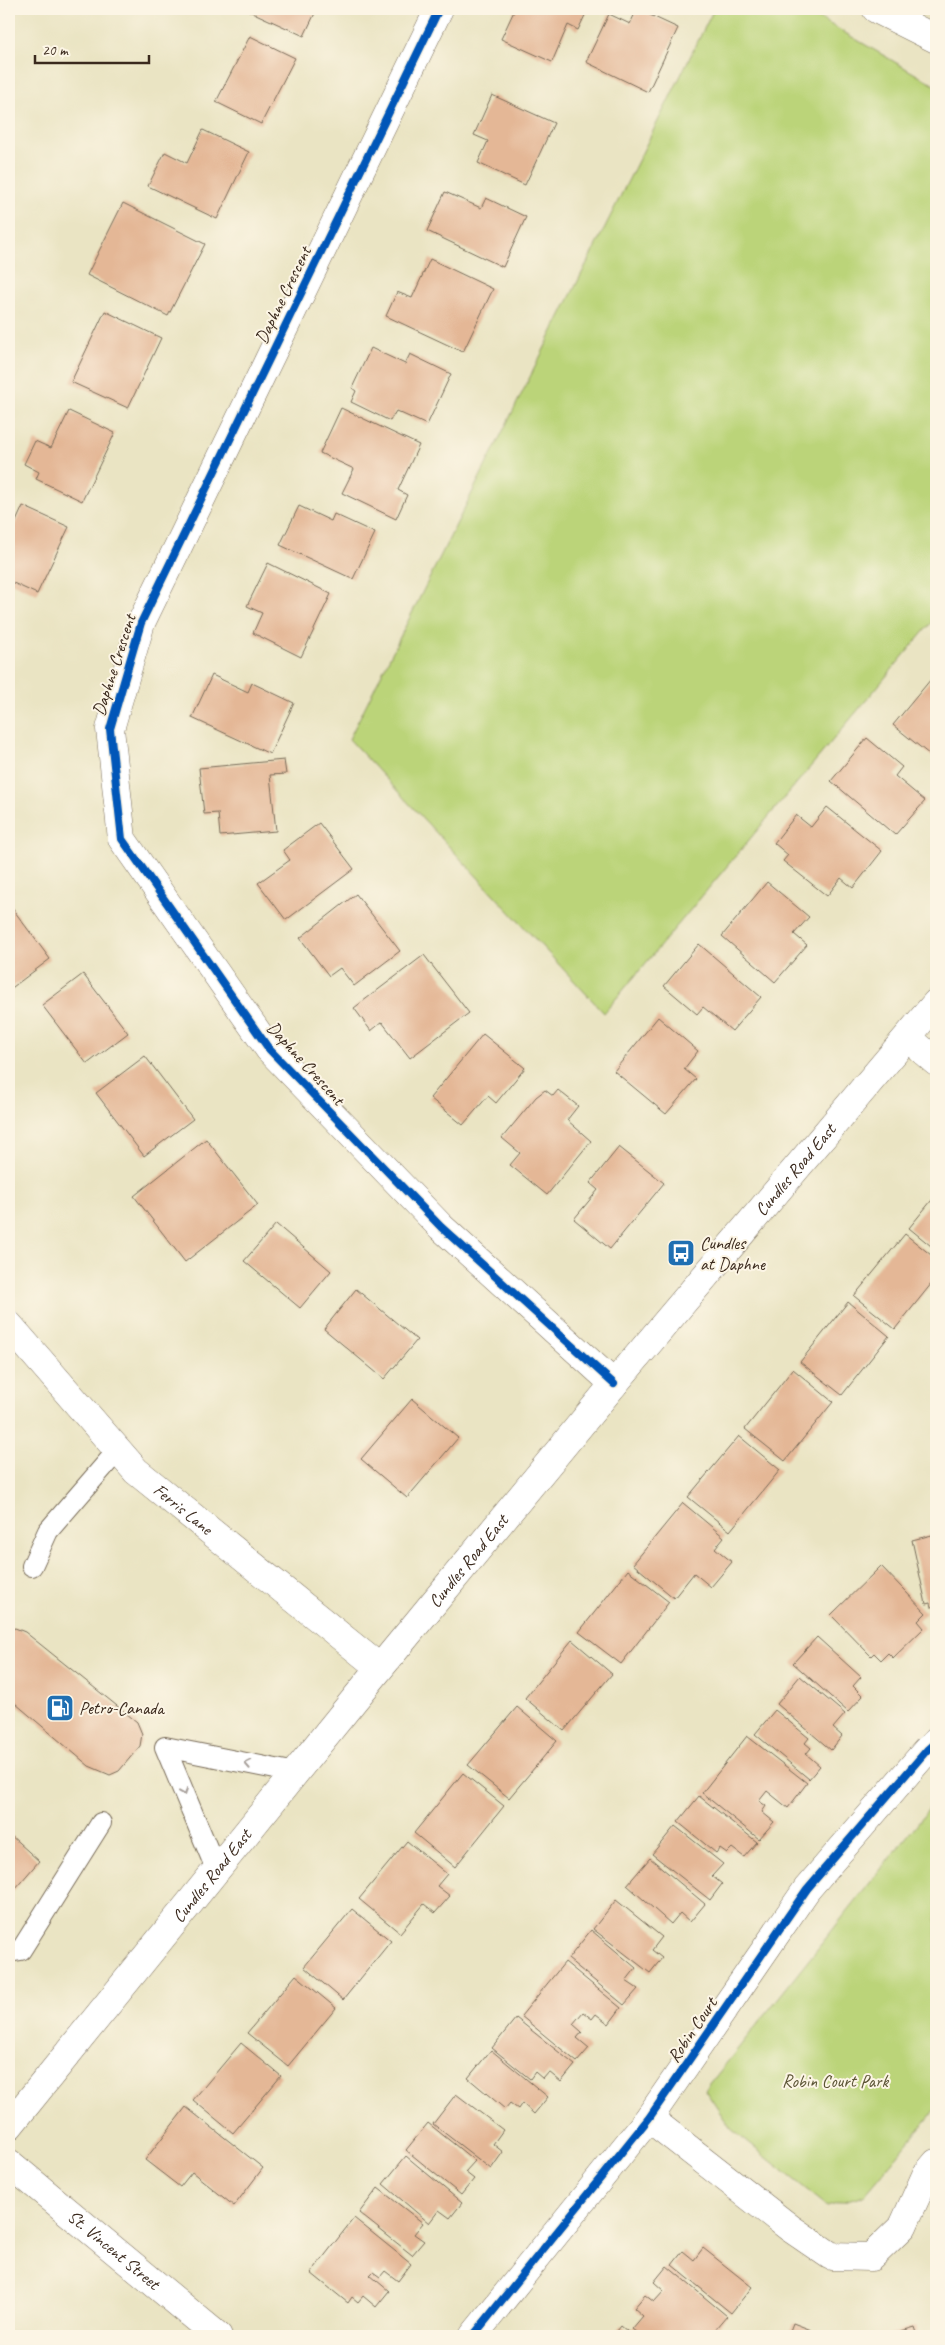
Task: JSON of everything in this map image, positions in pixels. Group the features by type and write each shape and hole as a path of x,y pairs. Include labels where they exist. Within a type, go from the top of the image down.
{"street":[{"name":"Daphne Crescent","path":"439,9 142,623 110,729 122,839 269,1049 441,1227 614,1384"},
{"path":"876,9 936,39"},
{"name":"Cundles Road East","path":"9,2126 380,1668 614,1384 936,1003"},
{"path":"908,1038 936,1062"},
{"name":"Ferris Lane","path":"9,1325 136,1471 380,1668"},
{"name":"Robin Court","path":"472,2336 649,2118 807,1889 936,1742"},
{"path":"649,2118 790,2228 831,2256 871,2257 903,2226 926,2175 936,2163"},
{"name":"St. Vincent Street","path":"9,2163 218,2336"}],"lane":[{"path":"32,1566 48,1531 118,1450"},
{"path":"216,1870 165,1747 296,1773"},
{"path":"9,1952 21,1950 101,1823"}],"green space":[{"path":"714,9 804,9 936,86 936,617 604,1013 349,739"},
{"name":"Robin Court Park","path":"936,1800 936,2109 864,2195 827,2206 731,2129 705,2090"}],"building":[{"path":"245,9 317,9 304,36"},
{"path":"515,9 588,9 578,30 568,25 552,62 501,39"},
{"path":"637,9 678,28 648,92 586,62 609,14 630,24"},
{"path":"250,36 295,58 261,124 216,102"},
{"path":"492,95 554,123 525,185 478,163 488,141 474,135"},
{"path":"203,130 249,152 217,219 148,186 165,152 187,163"},
{"path":"445,192 481,208 486,198 526,217 503,267 427,231"},
{"path":"123,203 205,244 168,316 87,275"},
{"path":"430,259 493,289 463,352 386,316 397,292 412,298"},
{"path":"105,311 161,338 128,408 71,382"},
{"path":"371,348 405,364 410,354 451,374 427,425 396,411 390,421 351,402 356,391 352,388"},
{"path":"341,408 419,445 398,490 407,495 396,519 342,493 354,469 320,453"},
{"path":"69,411 115,433 82,501 36,479 39,472 24,464 35,441 51,448"},
{"path":"23,506 69,527 37,594 9,581 9,537"},
{"path":"299,506 331,521 334,514 375,533 353,579 280,545"},
{"path":"268,563 331,594 301,657 253,633 262,613 247,606"},
{"path":"936,673 936,758 935,759 893,725"},
{"path":"212,675 248,692 252,683 294,703 270,754 192,718"},
{"path":"867,738 902,767 895,776 925,801 895,835 831,781"},
{"path":"284,760 286,774 270,775 276,831 220,836 218,813 204,814 199,768"},
{"path":"827,807 882,851 853,888 841,878 827,896 783,861 788,855 774,843 796,815 811,827"},
{"path":"319,823 354,869 286,920 258,883 290,860 283,850"},
{"path":"767,882 809,917 794,934 807,945 775,982 722,936"},
{"path":"356,894 400,951 354,986 340,968 329,976 300,938"},
{"path":"9,904 50,959 9,990"},
{"path":"699,944 761,997 732,1031 703,1007 697,1014 664,986"},
{"path":"424,955 469,1013 410,1058 382,1022 371,1031 354,1008"},
{"path":"83,974 128,1033 87,1064 42,1005"},
{"path":"658,1017 698,1051 684,1069 696,1079 666,1114 614,1071"},
{"path":"483,1034 525,1068 496,1103 488,1096 463,1125 430,1098"},
{"path":"145,1056 193,1119 144,1156 96,1093"},
{"path":"545,1090 553,1096 558,1090 578,1106 567,1120 591,1141 547,1195 510,1165 520,1153 502,1138 536,1097"},
{"path":"206,1139 258,1205 185,1262 134,1196"},
{"path":"619,1147 664,1183 610,1249 574,1219 598,1190 590,1183"},
{"path":"936,1195 936,1250 909,1228"},
{"path":"276,1224 331,1271 300,1308 244,1261"},
{"path":"905,1234 936,1259 936,1278 895,1329 854,1296"},
{"path":"356,1289 417,1340 384,1379 324,1329"},
{"path":"848,1302 889,1336 842,1395 800,1362"},
{"path":"793,1369 833,1402 785,1461 745,1429"},
{"path":"412,1399 458,1438 407,1498 361,1459"},
{"path":"739,1436 780,1470 730,1531 688,1497"},
{"path":"683,1503 724,1537 715,1548 732,1562 711,1587 694,1573 674,1598 633,1564"},
{"path":"936,1534 936,1606 931,1607 930,1603 926,1604 912,1540"},
{"path":"881,1566 926,1613 918,1621 924,1628 893,1658 888,1653 881,1660 874,1653 871,1656 831,1615"},
{"path":"628,1570 669,1602 621,1664 579,1632"},
{"path":"15,1628 25,1632 137,1722 142,1734 140,1746 119,1771 110,1775 89,1766 9,1698 9,1630"},
{"path":"817,1637 861,1677 853,1686 863,1696 848,1712 793,1663"},
{"path":"572,1640 612,1674 564,1731 525,1698"},
{"path":"800,1676 845,1714 833,1728 842,1736 831,1750 777,1704"},
{"path":"517,1707 557,1741 509,1798 468,1765"},
{"path":"775,1710 809,1738 805,1743 811,1748 806,1754 820,1766 809,1779 755,1734"},
{"path":"747,1736 807,1783 788,1808 767,1791 759,1801 766,1806 762,1812 774,1822 759,1839 702,1793"},
{"path":"463,1773 504,1806 455,1867 414,1833"},
{"path":"699,1796 757,1842 744,1857 732,1848 727,1853 720,1848 716,1853 678,1822"},
{"path":"675,1826 723,1864 712,1876 722,1884 710,1900 652,1854"},
{"path":"9,1834 39,1861 9,1896"},
{"path":"407,1841 447,1874 437,1886 450,1896 435,1913 424,1904 400,1933 359,1899"},
{"path":"650,1858 705,1904 690,1922 680,1913 671,1924 627,1885"},
{"path":"616,1900 662,1937 652,1950 662,1958 650,1973 593,1929"},
{"path":"352,1909 391,1941 343,2000 304,1967"},
{"path":"591,1930 636,1968 626,1981 638,1989 624,2005 568,1959"},
{"path":"565,1962 621,2008 609,2024 596,2014 592,2019 583,2012 573,2024 582,2032 577,2038 589,2048 577,2062 521,2016"},
{"path":"296,1975 336,2008 288,2066 247,2033"},
{"path":"516,2018 575,2065 561,2082 549,2072 543,2079 535,2072 530,2079 492,2048"},
{"path":"241,2043 281,2076 233,2133 193,2100"},
{"path":"491,2050 548,2097 534,2114 522,2103 518,2109 510,2103 505,2109 468,2078"},
{"path":"456,2094 503,2130 493,2144 503,2152 491,2169 433,2124"},
{"path":"186,2107 263,2168 234,2206 192,2172 180,2187 145,2160"},
{"path":"428,2123 475,2161 465,2172 474,2179 461,2195 406,2150"},
{"path":"406,2156 462,2203 450,2218 439,2210 429,2223 383,2184"},
{"path":"378,2188 423,2223 414,2234 424,2241 412,2255 359,2213"},
{"path":"354,2218 411,2264 398,2281 385,2271 380,2277 373,2272 370,2275 389,2291 376,2307 363,2296 358,2302 352,2297 348,2303 311,2273"},
{"path":"703,2248 752,2287 731,2313 672,2265 683,2251 694,2260"},
{"path":"667,2266 727,2316 710,2336 641,2336 632,2329 643,2316 634,2308 645,2295 654,2302 664,2291 654,2282"},
{"path":"793,2323 827,2336 788,2336"},
{"path":"621,2326 633,2336 613,2336"},
{"path":"915,2327 918,2336 884,2336"}],"cycle path":[{"path":"439,9 141,623 110,729 122,839 269,1049 441,1227 614,1384"},
{"path":"473,2336 649,2118 807,1889 936,1742"}],"place":[{"name":"Cundles at Daphne","path":"681,1253"},
{"name":"Petro-Canada","path":"60,1708"}]}
